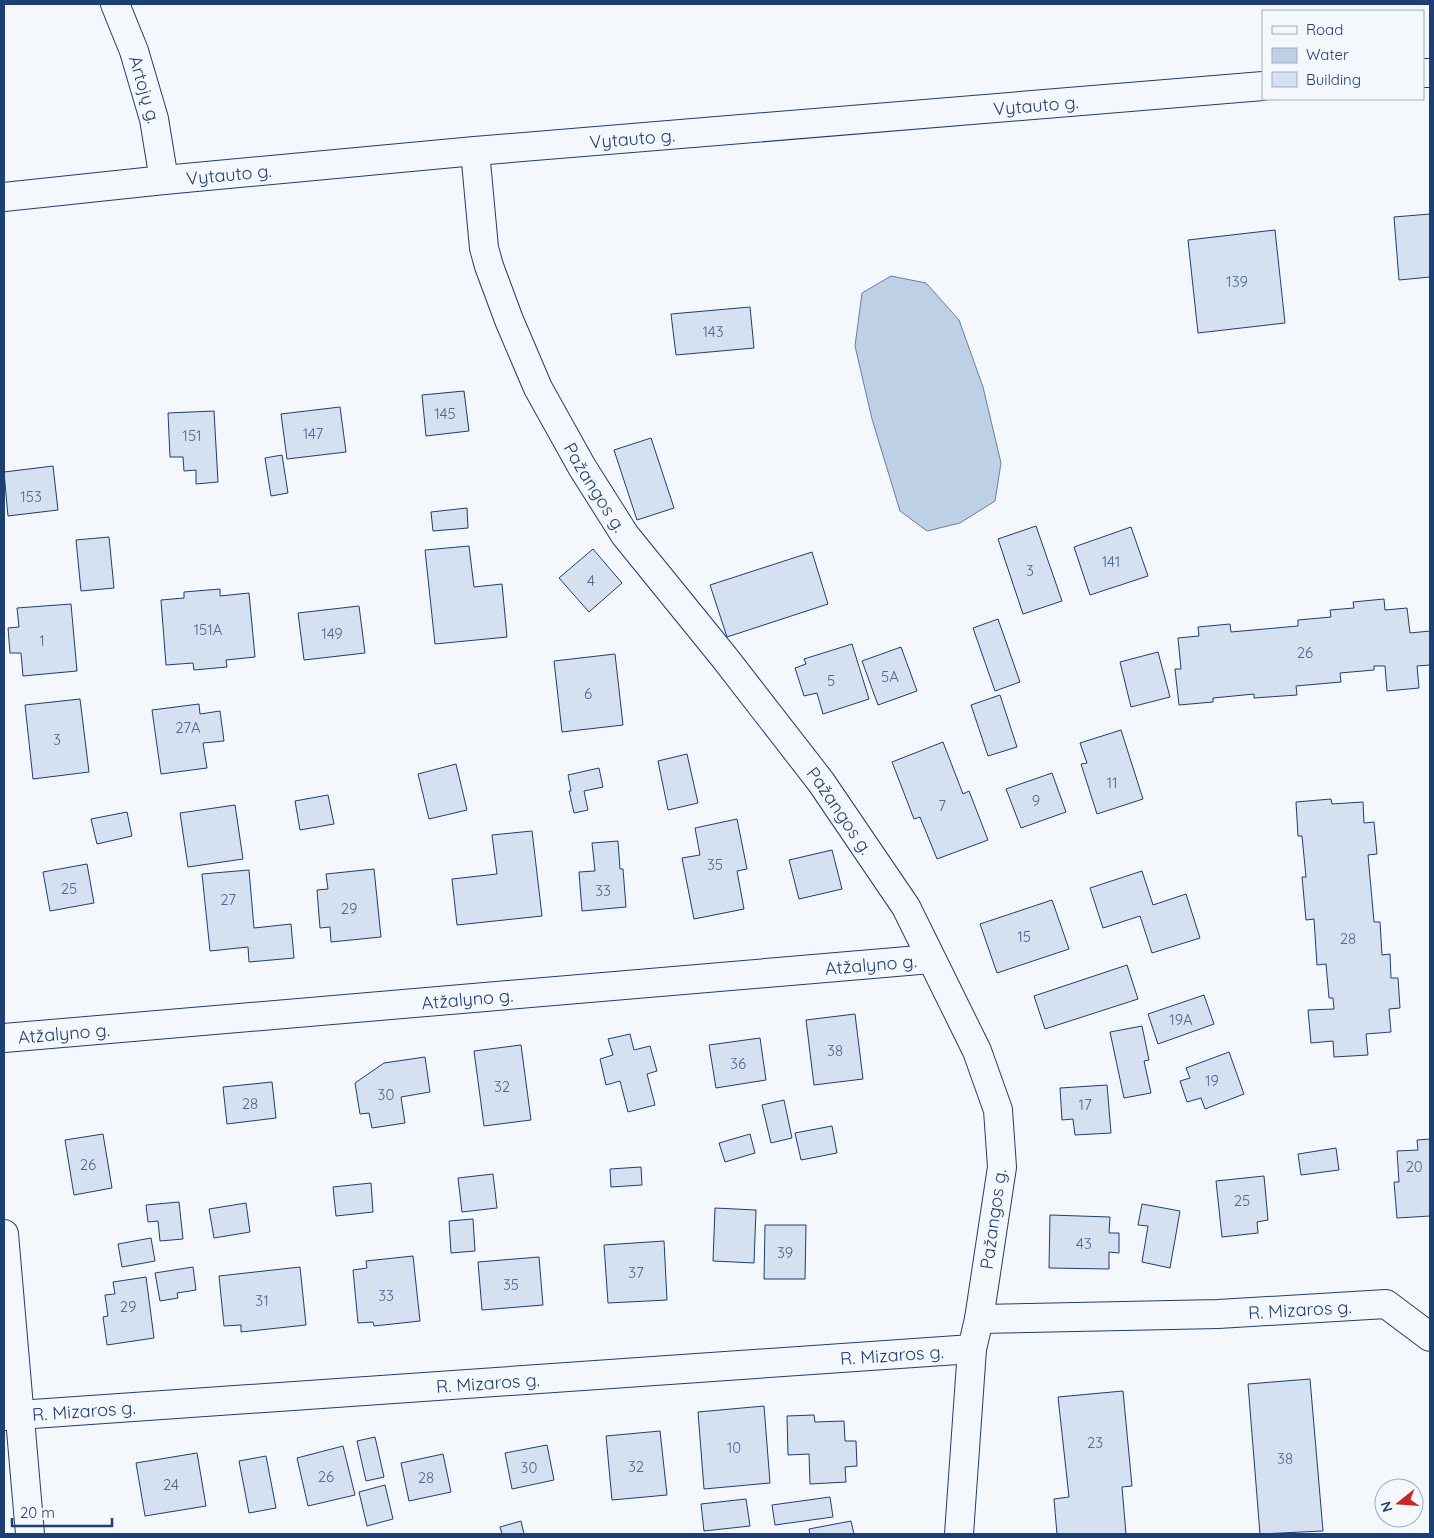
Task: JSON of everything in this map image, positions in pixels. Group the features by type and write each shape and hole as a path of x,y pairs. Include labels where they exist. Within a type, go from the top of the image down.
{"street":[{"name":"Artojų g.","path":"115,4 134,51 154,119 164,180"},
{"name":"Vytauto g.","path":"4,197 475,151 1262,86"},
{"name":"Pažangos g.","path":"475,151 480,222 484,248 509,320 538,388 577,458 625,535 724,657 820,782 906,907 977,1051 998,1110 1002,1167 979,1319 972,1349 959,1534"},
{"name":"Atžalyno g.","path":"4,1038 931,959"},
{"path":"4,1234 12,1415 30,1534"},
{"name":"R. Mizaros g.","path":"979,1319 1218,1314 1386,1304 1430,1337"},
{"name":"R. Mizaros g.","path":"12,1415 972,1349"}],"water":[{"path":"891,276 926,283 959,320 983,387 1001,463 995,501 960,523 927,531 900,511 872,419 855,346 862,293"}],"building":[{"path":"1430,214 1430,277 1399,280 1394,217"},
{"path":"1275,230 1285,323 1198,333 1188,240"},
{"path":"750,307 754,348 676,355 671,314"},
{"path":"464,391 469,431 426,436 422,395"},
{"path":"340,407 346,452 287,459 281,414"},
{"path":"214,411 218,482 196,484 196,470 184,471 183,457 170,457 168,413"},
{"path":"651,438 674,508 637,520 614,450"},
{"path":"282,455 288,493 271,496 265,458"},
{"path":"53,466 58,510 8,516 4,472"},
{"path":"467,508 468,528 433,531 431,512"},
{"path":"1036,526 1062,601 1023,614 998,539"},
{"path":"1131,527 1148,576 1090,595 1074,547"},
{"path":"109,537 114,588 81,591 76,540"},
{"path":"469,546 474,587 502,584 507,637 435,644 425,550"},
{"path":"593,549 622,583 589,612 559,578"},
{"path":"812,552 828,604 727,637 710,585"},
{"path":"220,589 220,596 249,593 255,657 226,660 227,667 194,670 193,663 166,665 161,600 184,598 184,592"},
{"path":"1384,599 1385,610 1407,608 1410,633 1430,631 1430,665 1417,666 1419,688 1387,691 1385,666 1374,666 1374,670 1340,673 1341,682 1296,686 1297,695 1254,698 1254,694 1213,698 1213,702 1179,705 1175,669 1181,669 1178,638 1199,636 1198,627 1230,624 1231,632 1298,626 1298,620 1331,617 1330,610 1354,608 1353,602"},
{"path":"71,604 77,671 23,676 21,653 10,653 8,628 19,627 17,608"},
{"path":"359,606 365,653 304,660 298,613"},
{"path":"998,619 1020,682 995,691 973,628"},
{"path":"852,644 869,699 823,714 817,693 804,696 795,668 806,664 804,659"},
{"path":"901,647 917,691 878,705 862,661"},
{"path":"1158,652 1170,697 1131,707 1120,662"},
{"path":"615,654 623,725 562,732 554,661"},
{"path":"1000,695 1017,747 988,756 971,705"},
{"path":"80,699 89,772 33,779 25,705"},
{"path":"199,704 200,714 220,711 224,741 203,743 207,768 161,774 152,710"},
{"path":"1121,730 1143,799 1097,814 1081,764 1087,763 1080,743"},
{"path":"943,742 963,794 969,791 988,840 937,859 920,817 914,819 892,762"},
{"path":"687,754 698,803 668,810 658,761"},
{"path":"456,764 467,810 429,819 418,774"},
{"path":"599,768 603,787 584,791 588,810 574,813 569,791 571,791 568,775"},
{"path":"1052,773 1066,812 1021,828 1006,789"},
{"path":"328,795 334,824 300,830 295,801"},
{"path":"1331,799 1332,804 1363,802 1364,823 1374,822 1377,854 1368,855 1374,922 1380,922 1382,955 1390,954 1391,978 1398,978 1400,1008 1389,1009 1391,1032 1366,1034 1368,1055 1334,1057 1333,1041 1311,1043 1308,1010 1334,1009 1333,998 1329,998 1326,964 1317,965 1314,919 1306,920 1302,877 1306,877 1302,836 1298,836 1296,802"},
{"path":"235,805 243,859 188,867 180,813"},
{"path":"127,812 132,836 97,844 91,819"},
{"path":"737,819 747,869 737,871 744,909 694,919 682,858 700,855 695,828"},
{"path":"532,831 542,916 457,925 452,879 497,874 492,835"},
{"path":"618,841 620,869 623,869 626,907 582,911 579,872 595,871 592,843"},
{"path":"832,850 842,889 799,899 789,860"},
{"path":"87,864 94,903 50,911 43,872"},
{"path":"374,869 381,937 331,942 330,927 320,928 317,890 328,889 326,874"},
{"path":"249,870 254,928 291,924 294,958 249,962 248,947 210,951 202,874"},
{"path":"1142,871 1153,905 1186,894 1200,938 1152,953 1140,916 1103,928 1090,888"},
{"path":"1052,900 1069,949 997,973 980,924"},
{"path":"1127,965 1138,999 1045,1029 1034,996"},
{"path":"1204,995 1214,1024 1158,1044 1148,1014"},
{"path":"855,1014 863,1079 814,1085 806,1020"},
{"path":"1142,1026 1149,1060 1144,1061 1151,1093 1124,1098 1110,1032"},
{"path":"630,1034 634,1050 650,1046 657,1071 647,1074 655,1105 628,1112 620,1081 606,1085 600,1059 613,1055 608,1039"},
{"path":"760,1038 766,1080 716,1088 709,1045"},
{"path":"521,1045 531,1120 484,1126 474,1051"},
{"path":"1229,1052 1244,1094 1205,1109 1201,1098 1187,1102 1180,1081 1190,1078 1186,1068"},
{"path":"425,1057 430,1092 401,1097 405,1123 372,1128 369,1113 360,1114 355,1083 384,1063"},
{"path":"272,1082 276,1118 227,1124 223,1087"},
{"path":"1107,1085 1111,1133 1075,1135 1073,1119 1062,1120 1060,1088"},
{"path":"784,1100 792,1138 771,1143 762,1105"},
{"path":"832,1126 837,1153 801,1160 795,1133"},
{"path":"103,1134 112,1188 74,1195 65,1140"},
{"path":"750,1134 755,1153 725,1162 719,1143"},
{"path":"1430,1139 1430,1216 1397,1218 1394,1182 1399,1182 1397,1151 1418,1150 1417,1140"},
{"path":"1336,1148 1339,1170 1301,1175 1298,1154"},
{"path":"641,1167 642,1185 611,1187 610,1169"},
{"path":"493,1174 497,1208 462,1212 458,1178"},
{"path":"1264,1176 1268,1220 1257,1222 1258,1233 1222,1237 1216,1181"},
{"path":"371,1183 373,1212 336,1216 333,1187"},
{"path":"179,1202 183,1239 160,1241 158,1221 148,1222 146,1205"},
{"path":"246,1203 250,1232 214,1238 209,1209"},
{"path":"1142,1204 1180,1211 1170,1268 1142,1262 1148,1226 1138,1225"},
{"path":"715,1208 756,1210 754,1263 713,1261"},
{"path":"1050,1215 1110,1217 1109,1233 1119,1233 1119,1253 1109,1252 1109,1269 1049,1268"},
{"path":"473,1219 475,1251 451,1253 449,1221"},
{"path":"765,1225 806,1225 805,1279 764,1279"},
{"path":"151,1238 155,1261 122,1267 118,1244"},
{"path":"664,1241 667,1300 608,1303 604,1245"},
{"path":"413,1256 420,1321 374,1326 373,1322 358,1323 353,1270 367,1268 366,1261"},
{"path":"539,1257 543,1305 482,1310 478,1262"},
{"path":"193,1267 196,1290 177,1293 178,1298 160,1301 155,1273"},
{"path":"300,1267 306,1325 241,1332 241,1325 224,1326 219,1276"},
{"path":"146,1277 154,1338 107,1345 103,1317 108,1316 105,1295 115,1294 113,1282"},
{"path":"1310,1379 1323,1531 1260,1534 1248,1384"},
{"path":"1123,1391 1132,1486 1122,1487 1126,1534 1057,1534 1054,1499 1069,1497 1058,1397"},
{"path":"764,1406 770,1483 704,1489 698,1412"},
{"path":"814,1415 815,1422 844,1421 845,1441 856,1441 857,1466 845,1467 846,1482 810,1484 809,1454 788,1455 787,1416"},
{"path":"660,1431 667,1495 612,1500 606,1436"},
{"path":"375,1437 384,1477 366,1481 357,1441"},
{"path":"547,1445 554,1480 512,1489 505,1453"},
{"path":"343,1446 355,1495 308,1506 297,1458"},
{"path":"197,1453 206,1506 145,1516 136,1463"},
{"path":"443,1454 451,1492 409,1501 401,1463"},
{"path":"266,1456 276,1508 249,1513 239,1461"},
{"path":"385,1485 393,1519 367,1526 359,1492"},
{"path":"830,1497 833,1517 775,1525 772,1505"},
{"path":"746,1499 750,1526 704,1531 701,1504"},
{"path":"521,1521 524,1534 502,1534 500,1527"},
{"path":"851,1521 854,1534 810,1534 809,1529"}]}
